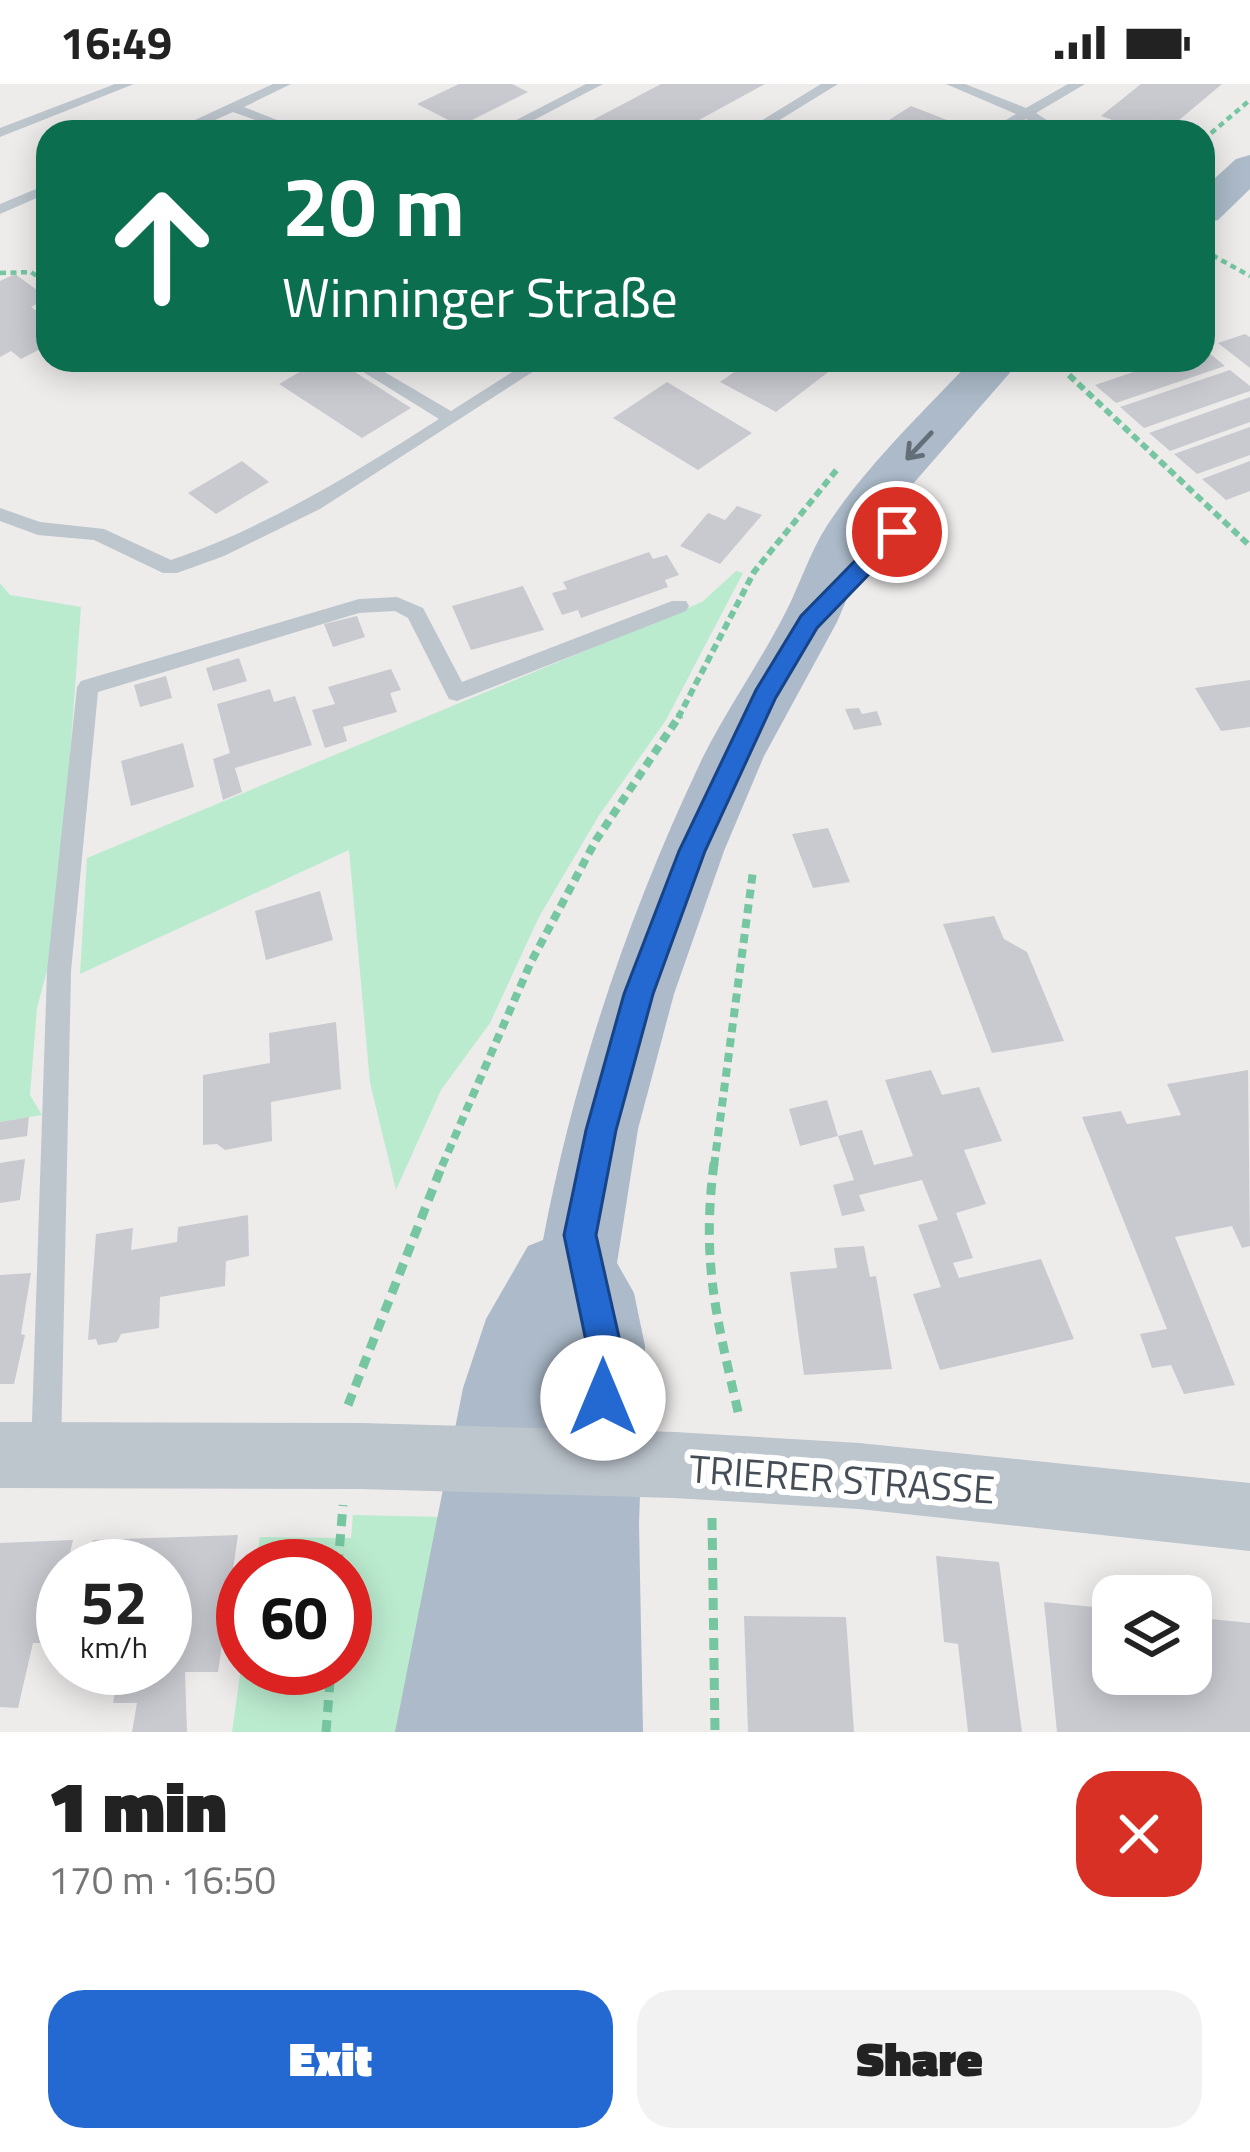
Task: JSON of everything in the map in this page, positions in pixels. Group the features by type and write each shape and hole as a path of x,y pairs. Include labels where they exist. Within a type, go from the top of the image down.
{"main road":[{"path":"1215,159 1250,127"},
{"path":"1215,200 1250,167"},
{"path":"524,1732 550,1435 580,1235 619,1060 666,915 735,754 809,622 880,552 1033,372"},
{"path":"443,1732 504,1388 532,1311 580,1235"},
{"path":"580,1235 604,1346 595,1524 595,1732"}],"street":[{"name":"TRIERER STRASSE","path":"23,1455 351,1455 693,1485 859,1476 1250,1517"}],"lane":[{"path":"5,116 124,84"},
{"path":"0,134 124,84"},
{"path":"203,120 284,84"},
{"path":"524,120 596,84"},
{"path":"770,120 831,84"},
{"path":"953,84 1038,120"},
{"path":"1012,120 1078,84"},
{"path":"232,107 268,120"},
{"path":"0,209 36,193"},
{"path":"372,372 449,418"},
{"path":"0,514 38,528 97,534 170,568 199,560 308,505 524,372"},
{"path":"23,1455 59,970 88,687 359,606 397,604 416,613 457,693 679,606"}],"path":[{"path":"1215,130 1250,100"},
{"path":"1215,257 1250,276"},
{"path":"0,273 36,276"},
{"path":"1045,372 1250,547"},
{"path":"341,1539 351,1455 473,1087 531,962 596,840 672,730"},
{"path":"721,1415 739,1416 708,1281 707,1216 753,872"},
{"path":"693,1485 715,1732"},
{"path":"326,1732 329,1695"}],"green space":[{"path":"736,571 743,573 666,720 598,817 539,917 490,1023 441,1090 396,1190 370,1083 349,850 80,974 87,858 702,602"},
{"path":"0,583 10,595 81,607 57,933 37,1008 30,1095 42,1115 0,1122"},
{"path":"353,1515 446,1517 413,1732 232,1732 237,1695 372,1695 372,1539 260,1539 351,1538"}],"building":[{"path":"459,84 512,84 528,92 472,120 448,120 417,104"},
{"path":"661,84 765,84 699,120 593,120"},
{"path":"1141,84 1222,84 1179,120 1101,116"},
{"path":"911,106 947,120 889,120"},
{"path":"15,274 36,289 36,304 31,307 36,311 36,351 21,359 11,351 0,357 0,281"},
{"path":"1245,334 1250,337 1250,368 1218,343"},
{"path":"1230,370 1250,391 1144,428 1120,407"},
{"path":"300,372 355,372 411,408 362,438 279,384"},
{"path":"734,372 828,372 776,412 720,382"},
{"path":"1133,372 1207,372 1116,403 1095,385"},
{"path":"667,382 752,433 698,470 613,418"},
{"path":"1250,397 1250,422 1170,451 1149,433"},
{"path":"1250,427 1250,455 1197,474 1174,454"},
{"path":"242,461 269,482 216,514 188,493"},
{"path":"1250,461 1250,491 1226,500 1202,479"},
{"path":"737,506 762,515 720,564 680,546 708,513 725,520"},
{"path":"649,552 653,559 667,555 679,575 665,580 668,587 581,618 578,610 562,615 552,593 567,589 563,582"},
{"path":"523,586 544,630 471,650 452,606"},
{"path":"357,616 365,637 333,647 324,624"},
{"path":"239,658 247,681 213,691 206,668"},
{"path":"391,669 401,690 390,693 397,712 343,727 347,741 325,748 312,710 335,704 328,687"},
{"path":"166,676 172,698 140,707 134,685"},
{"path":"1250,680 1250,727 1221,731 1195,688"},
{"path":"270,689 274,702 295,696 312,745 235,768 242,792 223,800 213,759 230,753 217,704"},
{"path":"859,708 862,714 877,711 882,725 854,730 845,709"},
{"path":"183,743 194,787 131,806 121,761"},
{"path":"828,828 850,882 813,888 792,834"},
{"path":"320,891 333,940 266,960 255,911"},
{"path":"994,916 1004,939 1027,952 1064,1041 992,1053 943,924"},
{"path":"336,1022 341,1089 271,1102 272,1141 225,1150 217,1144 203,1145 203,1075 270,1063 269,1033"},
{"path":"931,1070 942,1095 979,1087 1002,1141 964,1150 986,1204 956,1213 973,1258 953,1263 959,1278 1041,1259 1074,1339 940,1370 913,1294 941,1287 918,1225 938,1220 922,1180 859,1195 865,1211 842,1216 833,1185 854,1180 838,1136 862,1130 874,1165 913,1156 885,1080"},
{"path":"1248,1070 1250,1246 1242,1248 1232,1226 1175,1237 1235,1385 1184,1394 1171,1365 1152,1368 1140,1334 1167,1329 1082,1117 1121,1111 1127,1124 1181,1115 1167,1084"},
{"path":"827,1100 838,1136 800,1146 789,1109"},
{"path":"29,1117 27,1136 0,1140 0,1122"},
{"path":"25,1159 20,1200 0,1203 0,1163"},
{"path":"248,1215 249,1256 226,1261 225,1286 160,1297 159,1328 121,1334 117,1342 98,1345 96,1339 88,1340 96,1234 133,1228 131,1250 177,1242 178,1227"},
{"path":"864,1246 870,1277 876,1276 892,1369 804,1375 790,1272 837,1268 834,1248"},
{"path":"31,1273 14,1384 0,1384 0,1275"},
{"path":"238,1535 237,1539 216,1539 216,1672 192,1672 192,1539 122,1539"},
{"path":"36,1542 36,1643 18,1708 0,1707 0,1543"},
{"path":"936,1556 999,1562 1022,1732 968,1732 958,1644 944,1642"},
{"path":"1044,1602 1092,1607 1092,1695 1212,1695 1212,1619 1250,1623 1250,1732 1057,1732"},
{"path":"744,1616 846,1617 854,1732 748,1732"},
{"path":"114,1695 186,1695 187,1732 132,1732 137,1703 113,1703"}],"route":[{"path":"603,1398 604,1346 580,1235 601,1130 639,994 692,851 764,697 809,622 897,532"}]}
